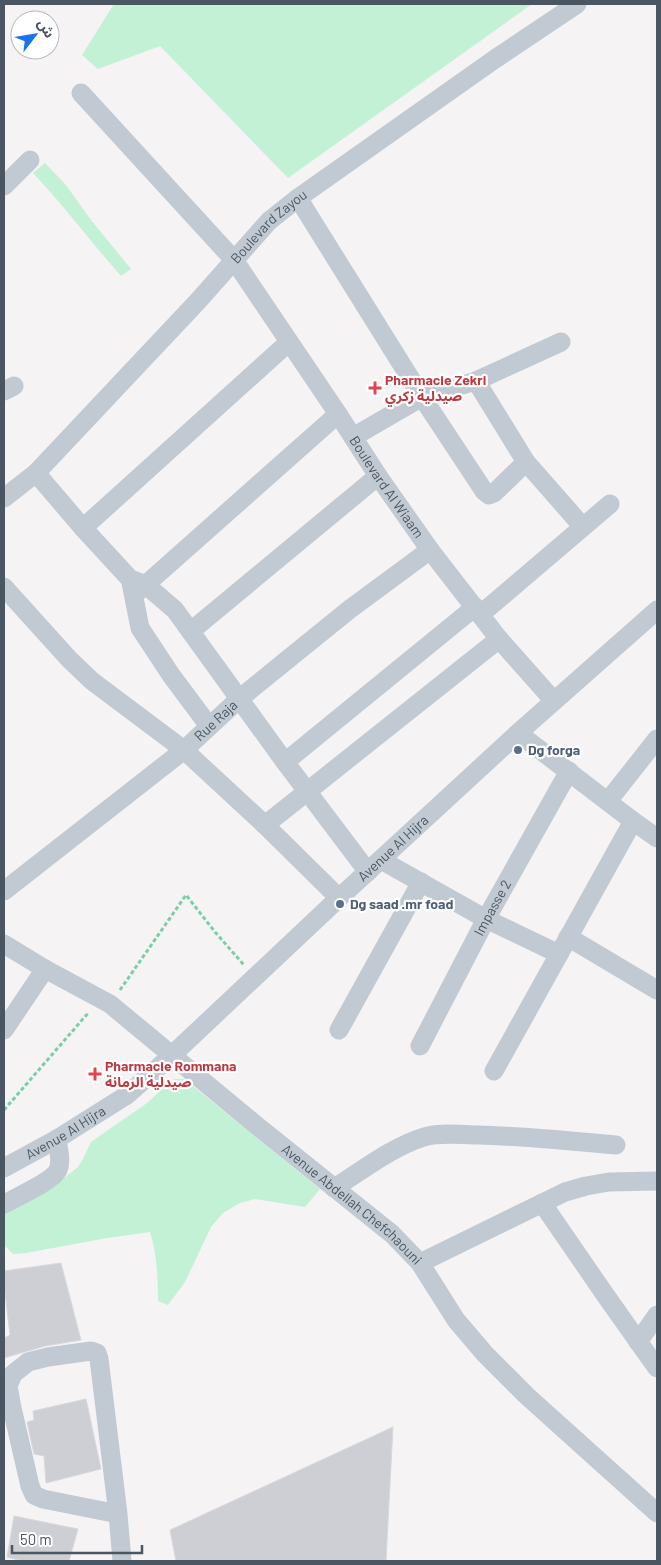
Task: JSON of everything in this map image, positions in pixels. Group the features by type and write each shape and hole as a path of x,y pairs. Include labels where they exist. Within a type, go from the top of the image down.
{"street":[{"name":"Boulevard Zayou","path":"4,498 36,473 198,301 269,221 298,198 495,59 577,4"},
{"name":"Boulevard Al Wiaam","path":"81,93 234,260 378,476 430,550 499,639 554,702"},
{"path":"4,186 30,160"},
{"path":"298,198 422,397 484,491 489,495 494,493 526,462"},
{"path":"83,528 289,342"},
{"path":"353,438 422,397 476,381 561,342"},
{"path":"476,381 526,462 583,527"},
{"path":"137,586 338,414"},
{"path":"36,473 83,528 137,586 166,601 191,631 307,792 374,866 421,882 486,919 559,954"},
{"path":"191,631 378,476"},
{"path":"285,762 610,504"},
{"name":"Rue Raja","path":"4,891 184,750 239,699 350,609 430,550"},
{"path":"137,586 140,628 171,675 209,726"},
{"path":"4,587 69,659 92,681 184,750 265,825 339,898"},
{"name":"Avenue Al Hijra","path":"4,1168 127,1095 518,733 657,610"},
{"path":"265,825 499,639"},
{"path":"518,733 657,838"},
{"path":"608,801 657,739"},
{"name":"Impasse 2","path":"420,1046 486,919 569,771"},
{"path":"494,1072 633,821"},
{"path":"339,1030 421,882"},
{"path":"568,937 657,990"},
{"name":"Avenue Abdellah Chefchaouni","path":"4,944 106,1002 392,1234 420,1263 456,1320 485,1354 527,1396 657,1513"},
{"path":"4,1030 45,969"},
{"path":"334,1188 412,1141 427,1136 458,1134 522,1136 616,1145"},
{"path":"4,1204 48,1180 58,1172 60,1160 57,1138"},
{"path":"420,1263 565,1192 608,1182 657,1181"},
{"path":"542,1203 657,1368"},
{"path":"638,1342 657,1315"},
{"path":"118,1514 43,1499 34,1495 28,1477 8,1386 13,1374 28,1362 91,1351 97,1353 118,1514 122,1561"}],"path":[{"path":"4,1110 106,1002 186,895 214,932 255,977"}],"green space":[{"path":"114,4 532,4 288,178 160,46 98,69 82,55"},
{"path":"45,163 66,185 91,220 131,269 121,276 33,173"},
{"path":"174,1079 184,1079 320,1189 305,1207 255,1199 240,1203 223,1213 211,1227 185,1282 168,1305 158,1301 157,1266 150,1232 13,1254 4,1245 4,1206 64,1178 78,1167 91,1142 147,1103 165,1084"}],"building":[{"path":"61,1263 81,1340 45,1346 4,1358 4,1338 10,1335 4,1271"},
{"path":"86,1399 101,1469 46,1483 44,1456 34,1454 27,1422 34,1420 33,1411"},
{"path":"393,1427 386,1561 176,1561 170,1530"},
{"path":"14,1516 78,1529 69,1561 22,1561 7,1557"}],"place":[{"name":"Pharmacie Zekri صيدلية زكري","path":"375,388"},
{"name":"Dg forga","path":"518,750"},
{"name":"Dg saad .mr foad","path":"340,904"},
{"name":"Pharmacie Rommana صيدلية الرمانة","path":"95,1074"}]}
